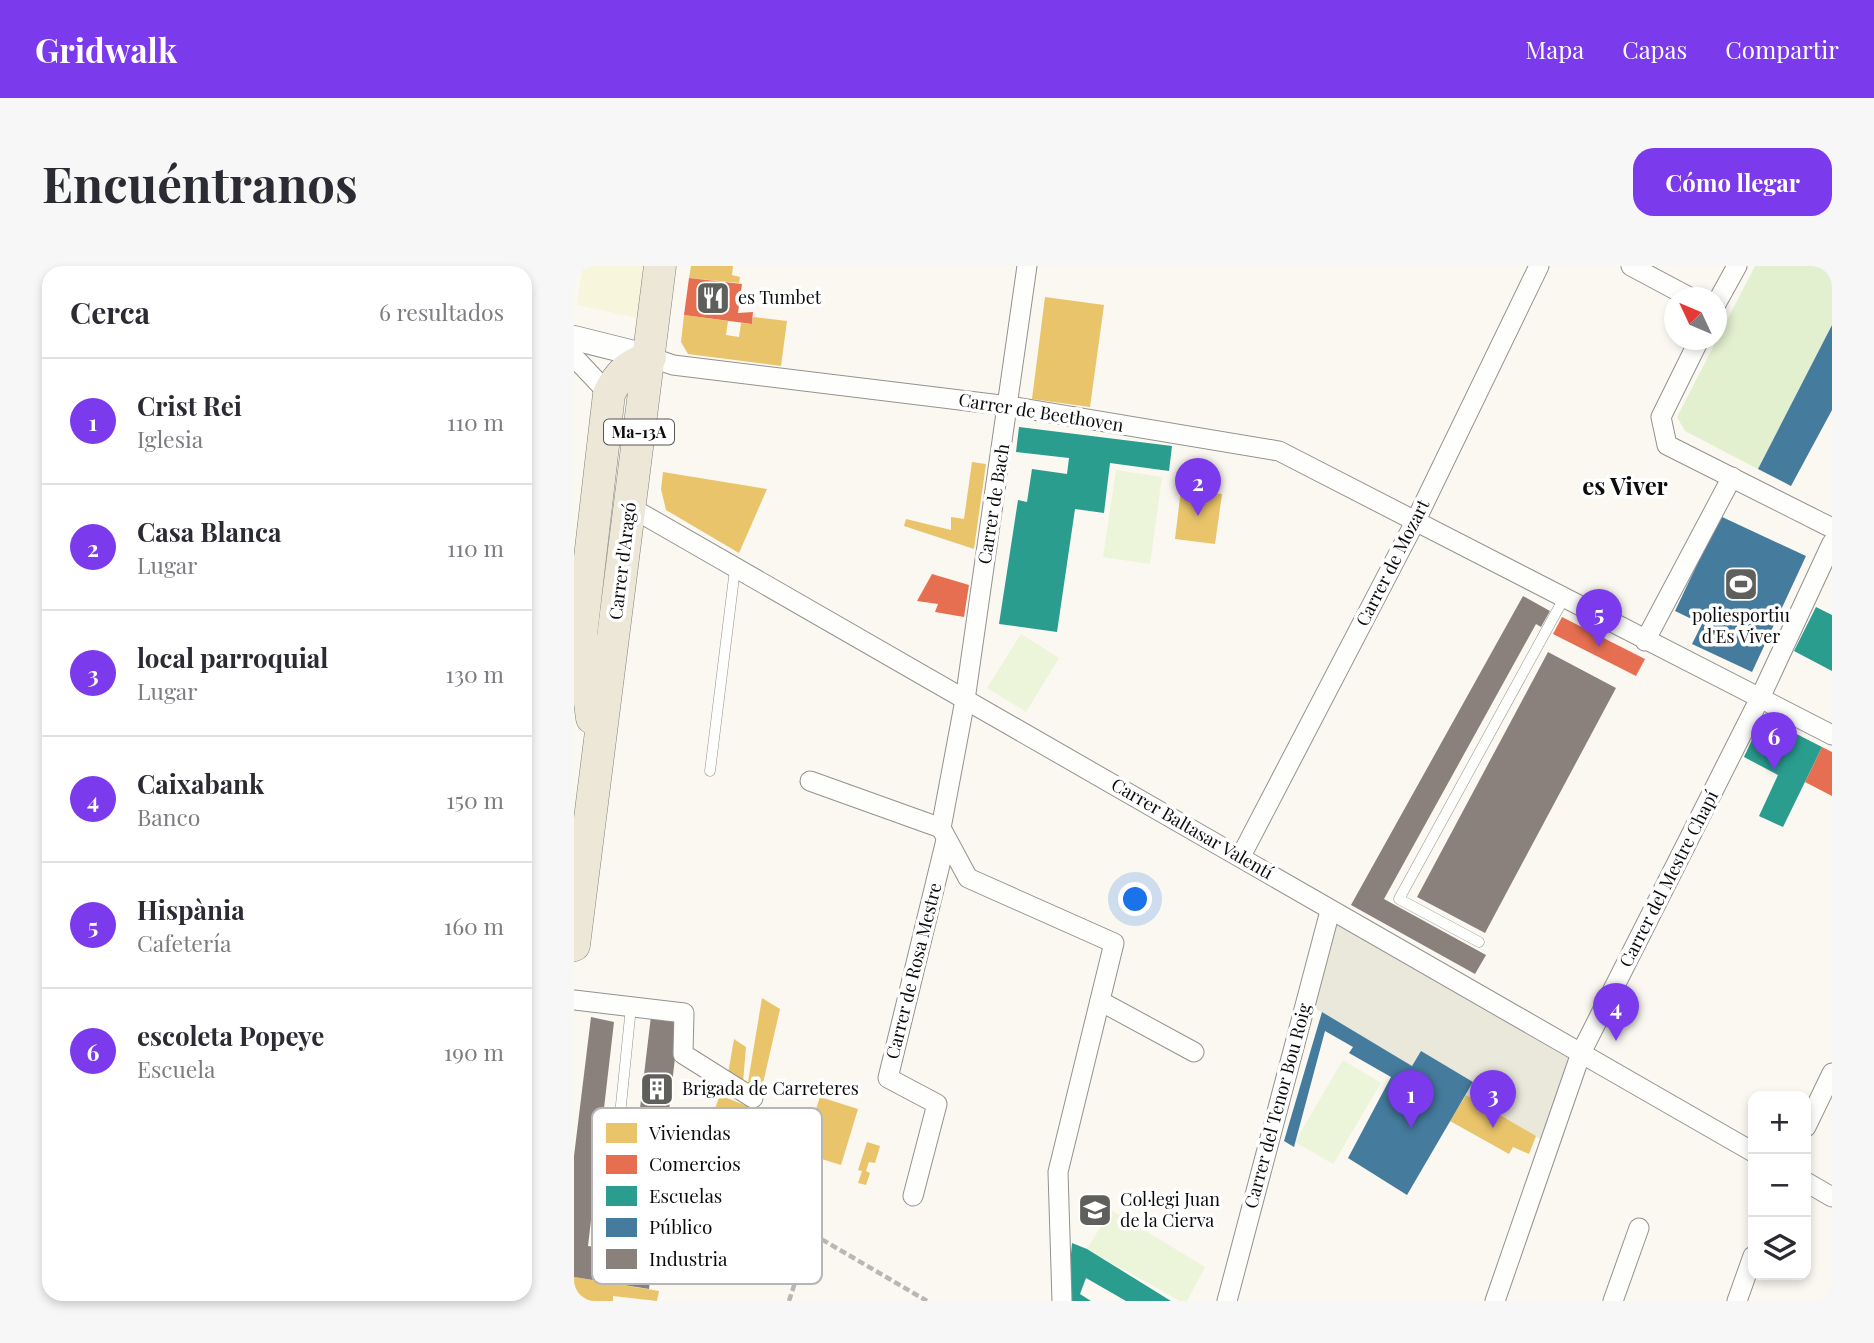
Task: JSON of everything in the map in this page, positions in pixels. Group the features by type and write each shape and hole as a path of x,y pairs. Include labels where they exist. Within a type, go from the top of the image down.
{"main road":[{"name":"Carrer d'Aragó","path":"574,945 660,266"},
{"name":"Carrer d'Aragó","path":"597,765 581,635 580,568 609,394 618,375 626,368 650,357"}],"street":[{"name":"Carrer de Bach","path":"965,700 1027,266"},
{"name":"Carrer de Mozart","path":"1241,856 1415,522 1539,266"},
{"path":"1631,266 1670,287"},
{"path":"1726,287 1737,266"},
{"path":"574,338 650,357"},
{"path":"1694,350 1661,416 1667,445 1832,528"},
{"path":"574,357 609,394"},
{"name":"Carrer de Beethoven","path":"650,357 673,365 1009,406 1279,451 1563,600 1832,735"},
{"path":"1645,641 1732,477"},
{"name":"Carrer Baltasar Valentí","path":"630,507 1748,1149"},
{"name":"Carrer del Mestre Chapí","path":"1495,1301 1581,1053 1760,698 1832,543"},
{"path":"574,669 581,635"},
{"name":"Carrer de Rosa Mestre","path":"913,1196 937,1104 888,1077 944,834 965,700"},
{"path":"810,781 944,834"},
{"name":"Carrer de Rosa Mestre","path":"944,834 968,878 1115,943 1058,1172 1062,1301"},
{"name":"Carrer del Tenor Bou Roig","path":"1227,1301 1330,911"},
{"path":"574,1000 684,1013 683,1054 753,1098"},
{"path":"1100,1001 1194,1052"},
{"path":"1811,1117 1832,1073"},
{"path":"1811,1185 1832,1197"},
{"path":"1613,1301 1639,1228"},
{"path":"1737,1301 1748,1270"}],"lane":[{"path":"710,771 735,569"},
{"path":"1479,942 1399,899 1563,600"},
{"path":"621,1108 631,1007"}],"path":[{"path":"822,1239 928,1301"},
{"path":"789,1301 794,1284"}],"shaded area":[{"path":"583,266 644,266 638,318 577,305"},
{"path":"1330,911 1581,1053 1549,1144 1466,1095 1473,1082 1421,1052 1412,1066 1306,1003"}],"green space":[{"path":"1755,266 1832,266 1832,325 1758,469 1685,431 1677,417 1712,350 1727,350 1727,320"},
{"path":"1116,470 1162,477 1150,564 1103,557"},
{"path":"1021,634 1059,658 1026,712 987,688"},
{"path":"1343,1060 1381,1083 1333,1164 1295,1142"},
{"path":"1111,1210 1205,1267 1187,1301 1180,1301 1087,1249"}],"building: Viviendas":[{"path":"691,266 733,266 732,275 740,277 739,283 689,278"},
{"path":"1045,297 1104,305 1090,407 1032,399"},
{"path":"684,315 728,321 726,335 739,337 741,323 752,324 753,317 787,321 781,366 688,354 681,342"},
{"path":"972,462 986,464 974,549 904,526 906,519 951,530 951,517 964,519"},
{"path":"663,472 767,489 739,553 666,510 661,489"},
{"path":"1181,489 1222,494 1215,544 1175,539"},
{"path":"762,998 780,1009 761,1092 747,1088"},
{"path":"734,1039 746,1047 743,1082 728,1074"},
{"path":"720,1095 749,1107 749,1108 715,1108"},
{"path":"1466,1095 1536,1136 1529,1154 1513,1147 1509,1154 1450,1121"},
{"path":"820,1097 858,1109 841,1165 822,1159 822,1108 816,1108"},
{"path":"867,1142 880,1146 875,1163 869,1162 866,1171 870,1173 866,1185 858,1183 862,1171 858,1170"},
{"path":"574,1277 592,1280 592,1284 616,1284 659,1291 657,1301 613,1296 613,1301 574,1301"}],"building: Comercios":[{"name":"es Tumbet","path":"689,278 742,284 738,313 753,312 752,324 684,315"},
{"path":"932,574 969,585 964,617 935,612 938,604 917,601"},
{"path":"1562,617 1645,659 1636,676 1553,634"},
{"path":"1822,747 1832,752 1832,796 1805,782"}],"building: Escuelas":[{"path":"1019,427 1172,446 1169,471 1110,463 1104,513 1075,509 1057,632 999,624 1018,500 1027,502 1032,469 1067,474 1069,458 1016,452"},
{"path":"1816,607 1832,615 1832,671 1794,651"},
{"path":"1773,722 1822,747 1783,827 1759,816 1778,775 1744,757 1758,727"},
{"path":"1072,1243 1087,1249 1171,1301 1126,1301 1086,1278 1080,1294 1091,1301 1067,1301"}],"building: Público":[{"path":"1832,325 1832,410 1791,486 1758,469"},
{"name":"poliesportiu d'Es Viver","path":"1720,516 1806,556 1752,672 1692,644 1702,624 1675,611"},
{"path":"1322,1012 1412,1066 1421,1051 1473,1082 1407,1195 1348,1158 1391,1077 1349,1053 1353,1047 1325,1031 1294,1147 1284,1141"}],"building: Industria":[{"path":"1523,596 1550,611 1541,627 1536,624 1384,899 1486,955 1475,974 1351,905"},
{"path":"1548,652 1616,688 1485,933 1417,897"},
{"path":"651,1016 679,1022 669,1108 640,1108"},
{"path":"591,1017 614,1022 604,1108 592,1108 592,1212 588,1246 592,1247 592,1280 574,1277 574,1156"},
{"path":"618,1284 650,1284 649,1289"}],"place":[{"name":"es Tumbet","path":"713,298"},
{"name":"Casa Blanca","path":"1198,516"},
{"name":"poliesportiu d'Es Viver","path":"1741,584"},
{"name":"Hispània","path":"1599,647"},
{"name":"escoleta Popeye","path":"1774,770"},
{"name":"Caixabank","path":"1616,1041"},
{"name":"Brigada de Carreteres","path":"657,1089"},
{"name":"Crist Rei","path":"1411,1128"},
{"name":"local parroquial","path":"1493,1128"},
{"name":"Col·legi Juan de la Cierva","path":"1095,1210"}],"district":[{"name":"es Viver","path":"1625,487"}]}
